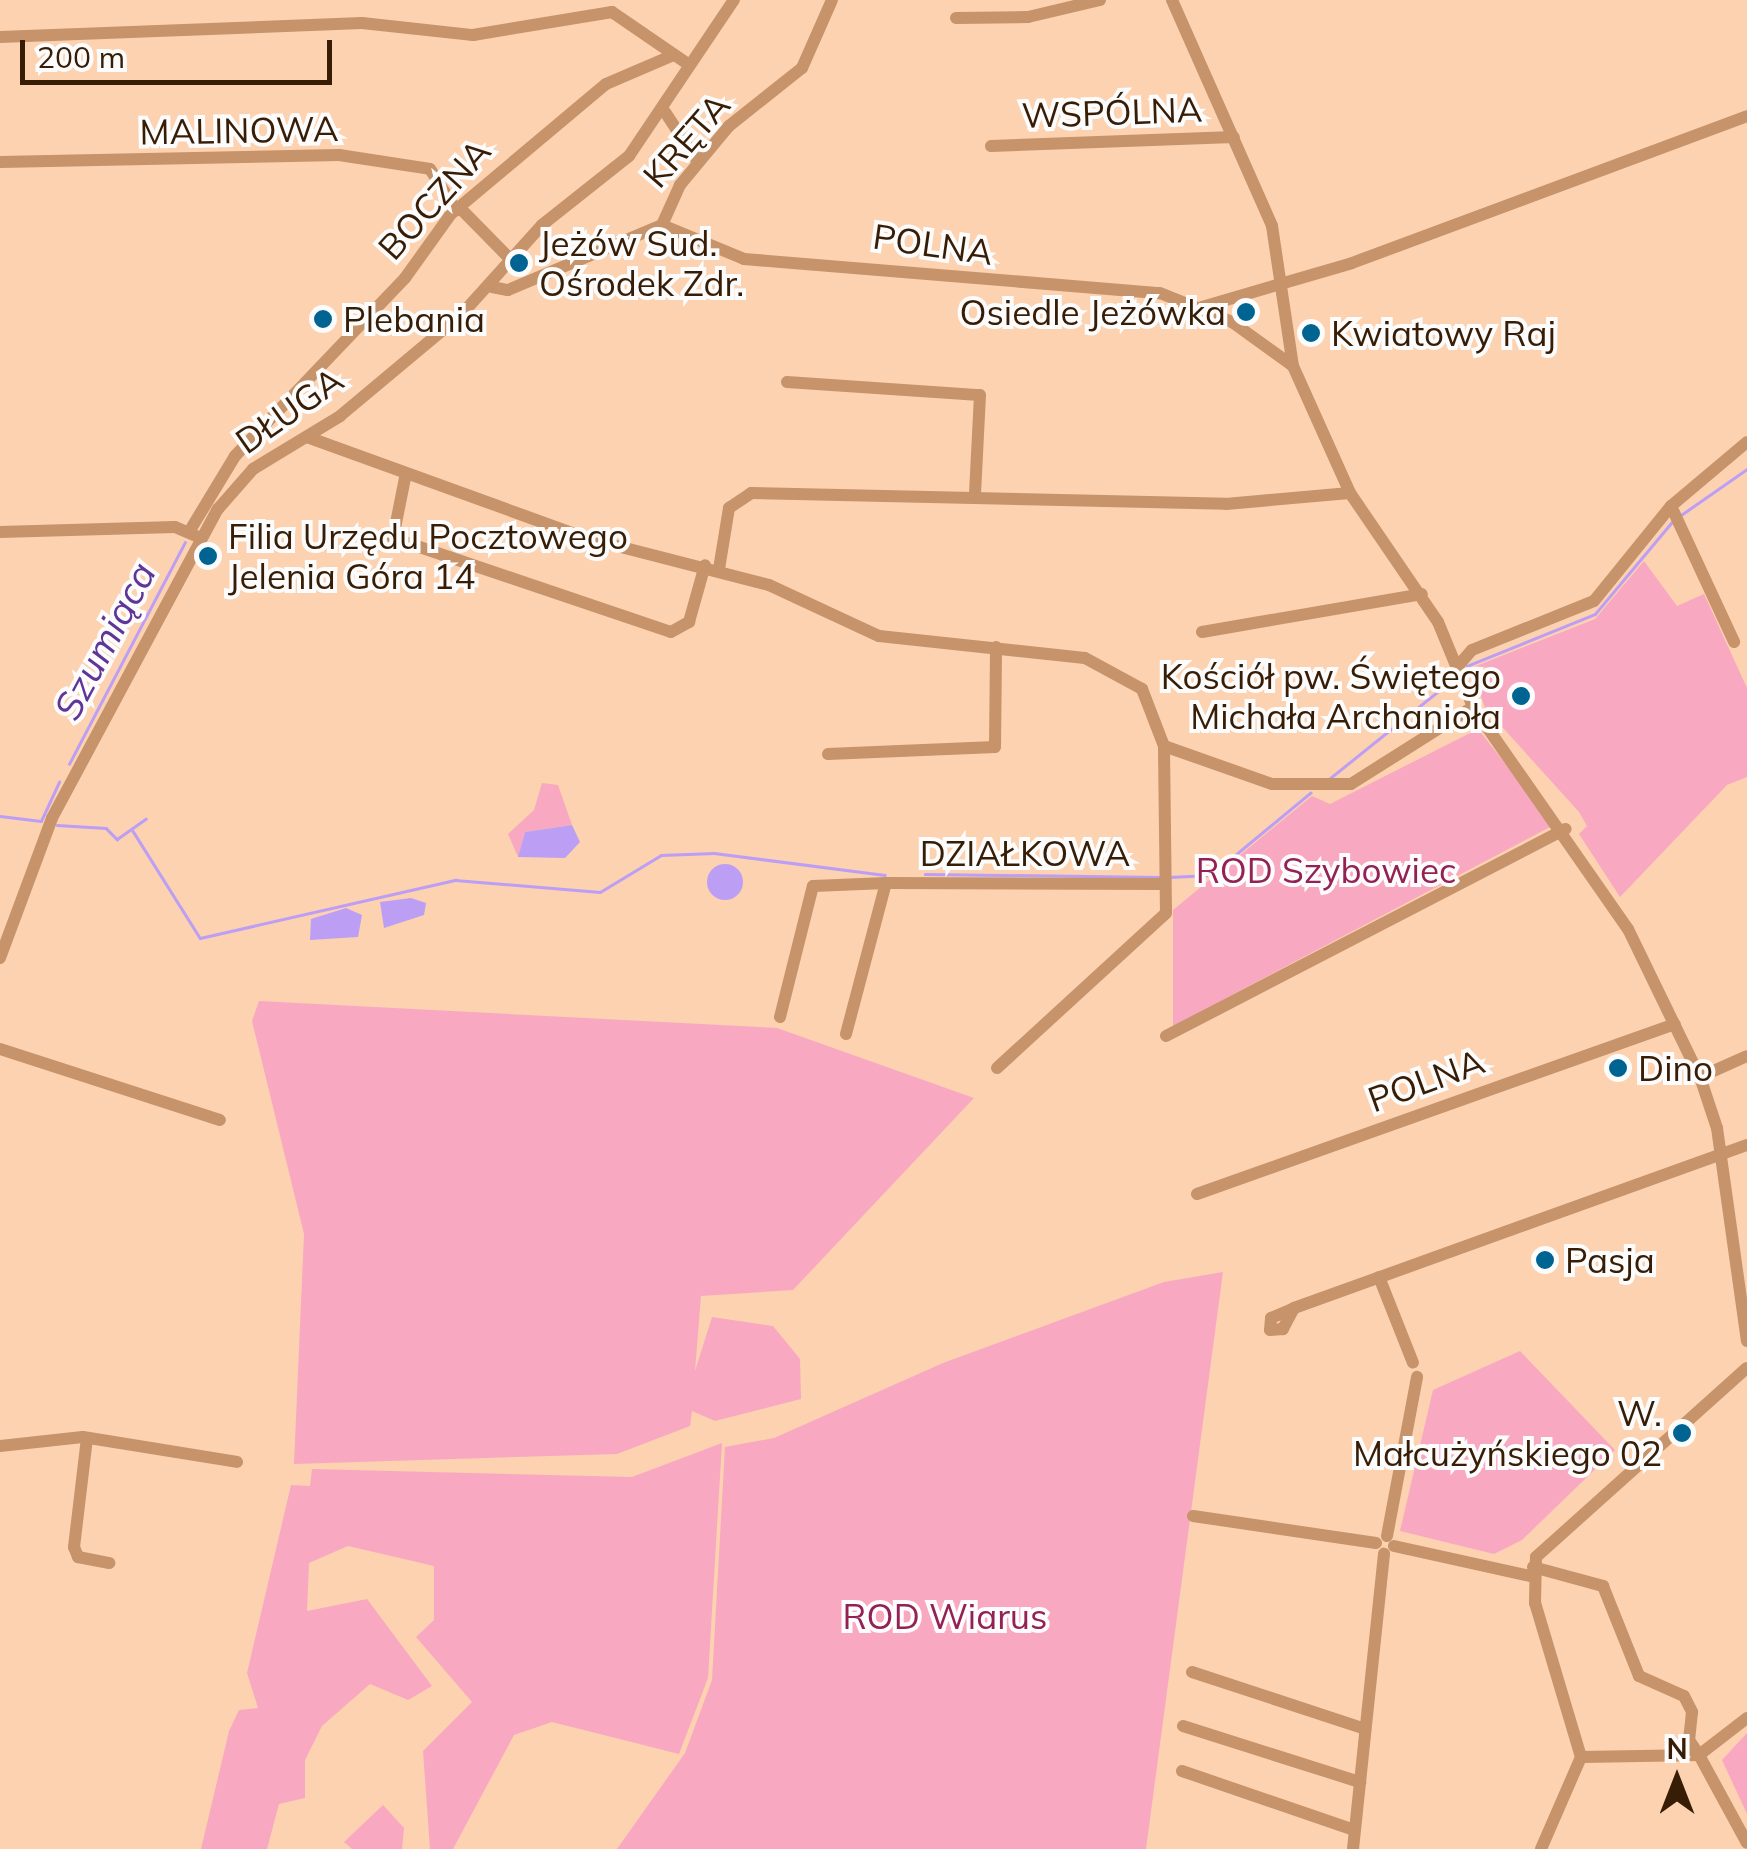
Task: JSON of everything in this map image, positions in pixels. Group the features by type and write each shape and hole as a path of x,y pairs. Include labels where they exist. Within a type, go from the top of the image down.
{"street":[{"name":"DŁUGA","path":"0,958 52,818 194,535 244,478 307,437 492,287 512,262 665,112 688,64 734,0"},
{"name":"KRĘTA","path":"492,287 508,290 662,225 698,162 802,68 832,0"},
{"path":"956,18 1028,17 1100,0"},
{"path":"1172,0 1272,226 1292,366 1350,493 1422,594 1458,666 1473,707 1566,829 1700,1076 1742,1253 1747,1341"},
{"path":"0,36 342,23 473,35 612,12 688,64"},
{"name":"BOCZNA","path":"194,535 286,394 405,278 458,209 606,84 671,56"},
{"path":"665,112 698,162"},
{"path":"1202,307 1521,202 1747,116"},
{"name":"WSPÓLNA","path":"991,146 1234,137"},
{"name":"MALINOWA","path":"0,162 339,155 430,169 458,209 512,262"},
{"name":"POLNA","path":"662,225 744,260 1160,294 1202,307 1292,366"},
{"path":"787,382 980,395 975,495"},
{"path":"307,437 405,478 712,567 879,636 1052,650 1114,670 1142,689 1164,746 1272,784 1328,789 1387,768 1473,707"},
{"path":"1458,666 1472,650 1577,614 1671,506 1747,442"},
{"path":"405,478 393,538 672,632 688,622 738,496 1071,496 1226,504 1350,493"},
{"path":"1671,506 1734,642"},
{"path":"0,532 194,535"},
{"path":"1202,632 1422,594"},
{"path":"828,754 995,747 996,647"},
{"name":"DZIAŁKOWA","path":"997,1068 1166,913 1164,746"},
{"path":"1166,1036 1566,829"},
{"name":"DZIAŁKOWA","path":"780,1016 813,886 1165,878"},
{"name":"DZIAŁKOWA","path":"846,1034 886,883"},
{"name":"POLNA","path":"1197,1194 1675,1024"},
{"path":"0,1049 220,1120"},
{"path":"1700,1076 1747,1056"},
{"path":"1294,1308 1747,1144"},
{"path":"1353,1849 1385,1545 1415,1370 1380,1277"},
{"path":"1541,1849 1581,1757 1532,1572 1546,1541 1747,1368"},
{"path":"87,1438 74,1547 78,1557 109,1564"},
{"path":"0,1446 87,1438 238,1462"},
{"path":"1193,1516 1385,1545 1532,1572 1608,1592 1639,1676 1690,1706 1689,1740 1747,1843"},
{"path":"1192,1672 1365,1729"},
{"path":"1581,1757 1700,1755 1747,1718"},
{"path":"1183,1726 1360,1782"},
{"path":"1182,1771 1354,1830"}],"green space":[{"path":"1644,561 1677,606 1704,594 1747,688 1747,777 1727,785 1620,897 1579,834 1587,826 1579,812 1485,708 1478,688 1489,668 1476,666 1595,619"},
{"name":"ROD Szybowiec","path":"1478,729 1554,825 1173,1026 1173,910 1312,796 1330,804"},
{"path":"542,783 558,785 572,825 525,832 518,857 508,834 534,810"},
{"path":"259,1001 777,1028 974,1098 793,1290 701,1296 695,1371 712,1317 773,1326 800,1359 801,1399 715,1421 692,1411 690,1426 617,1454 294,1464 304,1234 252,1021"},
{"name":"ROD Wiarus","path":"1223,1272 1146,1849 617,1849 685,1753 712,1680 725,1447 774,1438 943,1363 1164,1282"},
{"path":"1520,1351 1615,1450 1522,1540 1494,1554 1400,1531 1433,1390"},
{"path":"722,1443 708,1678 679,1754 552,1722 514,1735 453,1849 430,1849 423,1751 472,1702 416,1637 434,1620 434,1566 348,1546 309,1563 307,1611 367,1599 432,1686 408,1700 370,1684 322,1726 305,1760 305,1798 279,1804 267,1849 201,1849 229,1731 239,1710 258,1708 247,1673 291,1485 310,1486 312,1469 632,1477"},
{"path":"1747,1733 1747,1814 1722,1760"},
{"path":"383,1805 404,1828 402,1849 352,1849 344,1842"}],"shaded area":[{"path":"572,825 580,842 565,858 518,857 525,832"},
{"path":"725,864 738,869 743,882 738,895 725,900 712,895 707,882 712,869"},
{"path":"411,898 426,903 424,915 384,928 380,902"},
{"path":"346,908 362,915 358,937 310,940 311,919"}],"waterway":[{"path":"1681,515 1747,469"},
{"path":"1467,666 1595,614 1671,523"},
{"name":"Szumiąca","path":"69,764 185,542"},
{"path":"1329,779 1452,680"},
{"name":"Szumiąca","path":"0,816 41,821 59,782"},
{"path":"1169,877 1211,875 1310,793"},
{"path":"57,825 106,828 117,839 146,819"},
{"path":"133,831 200,938 455,880 600,892 661,855 714,853 885,875"},
{"path":"925,874 1161,877"}],"place":[{"name":"Jeżów Sud. Ośrodek Zdr.","path":"519,263"},
{"name":"Osiedle Jeżówka","path":"1246,312"},
{"name":"Plebania","path":"323,319"},
{"name":"Kwiatowy Raj","path":"1311,333"},
{"name":"Filia Urzędu Pocztowego Jelenia Góra 14","path":"208,556"},
{"name":"Kościół pw. Świętego Michała Archanioła","path":"1521,696"},
{"name":"Dino","path":"1618,1068"},
{"name":"Pasja","path":"1545,1260"},
{"name":"W. Małcużyńskiego 02","path":"1682,1433"}]}
